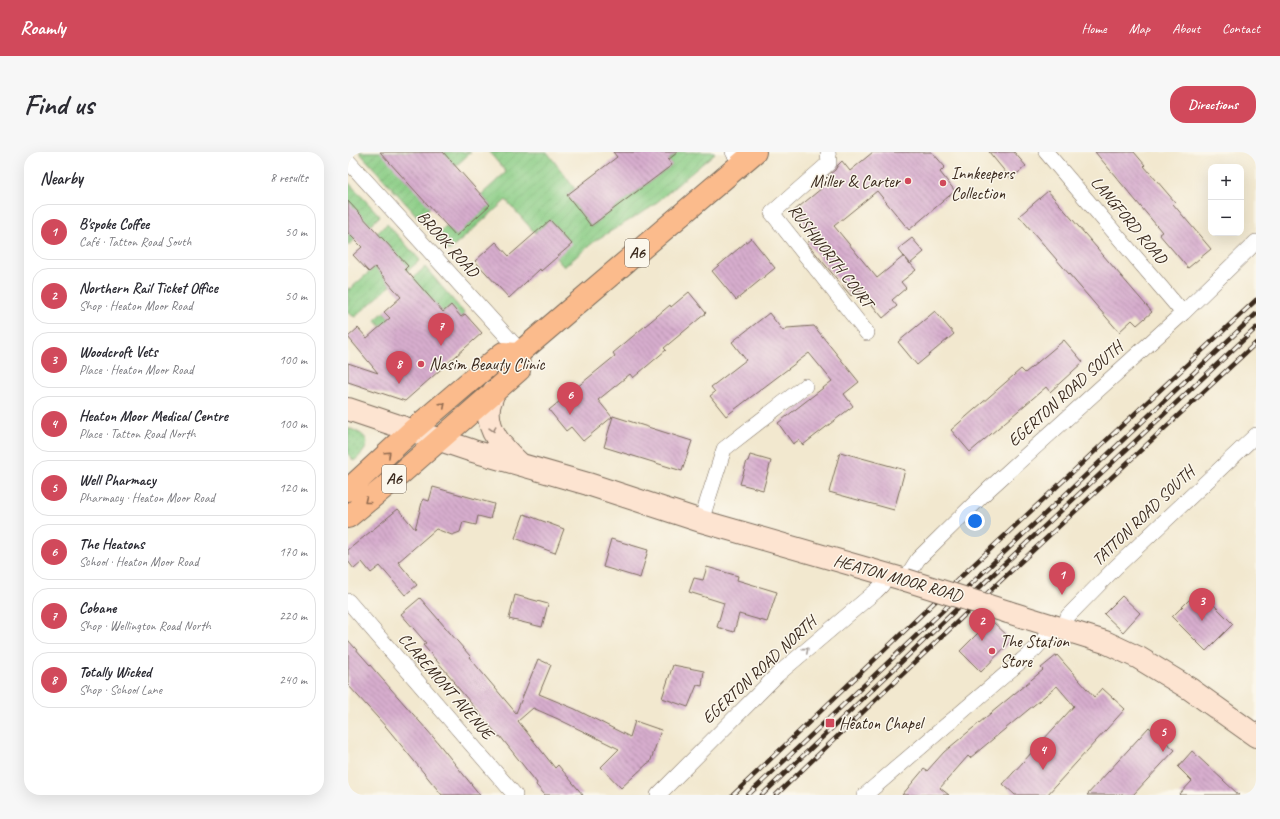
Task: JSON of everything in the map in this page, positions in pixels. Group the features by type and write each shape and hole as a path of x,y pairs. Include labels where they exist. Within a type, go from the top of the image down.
{"highway":[{"name":"A6","path":"348,490 413,430 503,353 519,353 744,156"},
{"name":"A6","path":"348,517 397,477 519,370 519,353"}],"main road":[{"name":"HEATON MOOR ROAD","path":"494,391 489,406 492,428 496,439 520,464"},
{"name":"HEATON MOOR ROAD","path":"348,409 439,440 593,486 701,521 896,577 1105,642 1139,658 1190,689 1256,736"}],"street":[{"name":"RUSHWORTH COURT","path":"828,152 829,163 772,213 867,333"},
{"name":"LANGFORD ROAD","path":"1046,152 1183,313"},
{"name":"BROOK ROAD","path":"348,161 519,353"},
{"name":"EGERTON ROAD SOUTH","path":"896,577 910,570 918,560 989,489 1183,313 1256,242"},
{"path":"701,521 724,449 805,386"},
{"name":"TATTON ROAD SOUTH","path":"865,795 1058,628 1116,567 1256,435"},
{"name":"EGERTON ROAD NORTH","path":"658,795 777,675 876,591 882,584 896,577"},
{"name":"CLAREMONT AVENUE","path":"348,602 515,795"}],"green space":[{"path":"359,152 471,152 456,166 447,157 430,207 419,218"},
{"path":"489,152 547,152 575,189 568,195 591,226 672,165 668,160 678,152 715,153 650,208 596,240 564,267 556,258 571,244 550,220 535,233 506,200 449,251 435,236 446,226 456,235 490,205 481,195 506,172"},
{"path":"348,182 380,216 348,246 348,233 351,236"},
{"path":"387,224 420,260 355,317 348,313 348,288 350,289 375,267 389,283 377,233"},
{"path":"425,267 465,314 461,317 450,306 434,320 413,278"},
{"path":"384,312 419,352 400,348 375,320"},
{"path":"348,428 362,434 367,442 364,451 354,461 348,454"}],"building":[{"path":"380,152 443,152 490,205 456,236"},
{"path":"613,152 678,152 668,160 672,165 591,226 567,195 617,157"},
{"path":"873,152 932,152 945,167 940,172 955,191 909,230 877,191 834,226 877,278 904,256 916,270 901,282 906,288 892,300 897,306 883,318 859,289 851,296 807,243 815,237 794,211 822,188 818,184 835,170 842,161 850,171"},
{"path":"989,152 1014,152 1026,166 1011,179"},
{"path":"1095,152 1134,152 1175,202 1173,204 1211,249 1188,268 1159,234 1162,232"},
{"path":"1048,191 1152,312 1137,325 1132,320 1119,332 1019,216"},
{"path":"348,201 408,266 405,269 443,312 451,305 461,317 465,314 482,333 405,401 348,382 348,363 378,373 348,337 358,328 367,338 390,318 384,312 401,297 375,267 369,272 353,255 362,247 348,233"},
{"path":"550,220 572,244 541,271 540,269 509,298 475,261 496,242 509,256"},
{"path":"751,238 775,268 736,300 712,271"},
{"path":"912,238 924,252 910,264 898,249"},
{"path":"689,292 706,313 664,348 666,350 633,378 630,374 598,400 612,417 583,441 571,427 566,431 549,410 615,356 613,353 670,305 671,307"},
{"path":"935,311 954,334 917,365 898,342"},
{"path":"769,313 783,331 787,328 814,326 859,382 844,394 853,406 803,445 799,440 793,444 778,423 832,381 809,353 726,416 710,396 715,392 711,387 746,360 732,342"},
{"path":"1064,340 1083,362 1050,392 1046,387 970,452 951,430 1021,369 1025,373"},
{"path":"613,416 692,441 682,471 604,447"},
{"path":"840,452 905,470 894,510 829,492"},
{"path":"750,455 771,461 763,490 740,484"},
{"path":"433,487 494,504 490,519 478,516 476,525 463,522 460,532 452,535 436,529 398,562 417,585 405,595 380,566 371,573 362,562 354,569 348,561 348,550 398,509 415,529 423,499 429,501"},
{"path":"524,514 564,529 555,553 515,538"},
{"path":"611,539 648,550 640,578 603,567"},
{"path":"707,567 738,576 737,580 777,592 767,622 739,614 734,632 717,627 724,603 689,592 694,578 703,580"},
{"path":"1199,590 1233,624 1206,651 1172,617"},
{"path":"515,595 548,604 542,627 509,619"},
{"path":"1122,596 1140,613 1123,632 1104,614"},
{"path":"420,598 470,656 469,657 516,713 538,659 551,665 539,694 575,709 630,737 635,721 661,730 650,763 648,763 621,788 601,767 619,749 533,708 518,721 555,768 558,765 583,795 545,795 500,736 499,737 423,645 426,643 401,614"},
{"path":"991,620 1012,640 981,672 960,651"},
{"path":"348,640 434,738 480,795 442,795 387,728 348,685"},
{"path":"1057,655 1094,697 1102,688 1125,709 1047,795 1015,795 1003,784 1074,706 1057,686 970,758 968,756 940,788 949,795 902,795 924,769 927,771 944,752 1043,670 1041,668"},
{"path":"673,665 704,671 702,686 697,685 688,707 662,698"},
{"path":"1149,727 1175,750 1133,795 1087,795"},
{"path":"1192,751 1239,795 1179,795 1192,781 1178,767"}],"railway":[{"path":"733,795 967,571 1256,300"},
{"path":"748,795 1256,314"},
{"path":"762,795 984,583 1256,328"},
{"path":"776,795 996,585 1256,343"}],"place":[{"name":"Miller & Carter","path":"908,181"},
{"name":"Innkeepers Collection","path":"943,183"},
{"name":"Cobane","path":"441,346"},
{"name":"Nasim Beauty Clinic","path":"421,364"},
{"name":"Totally Wicked","path":"399,384"},
{"name":"The Heatons","path":"570,415"},
{"name":"B'spoke Coffee","path":"1062,595"},
{"name":"Woodcroft Vets","path":"1202,621"},
{"name":"Northern Rail Ticket Office","path":"982,641"},
{"name":"The Station Store","path":"992,651"},
{"name":"Heaton Chapel","path":"830,723"},
{"name":"Well Pharmacy","path":"1163,752"},
{"name":"Heaton Moor Medical Centre","path":"1043,770"}]}
